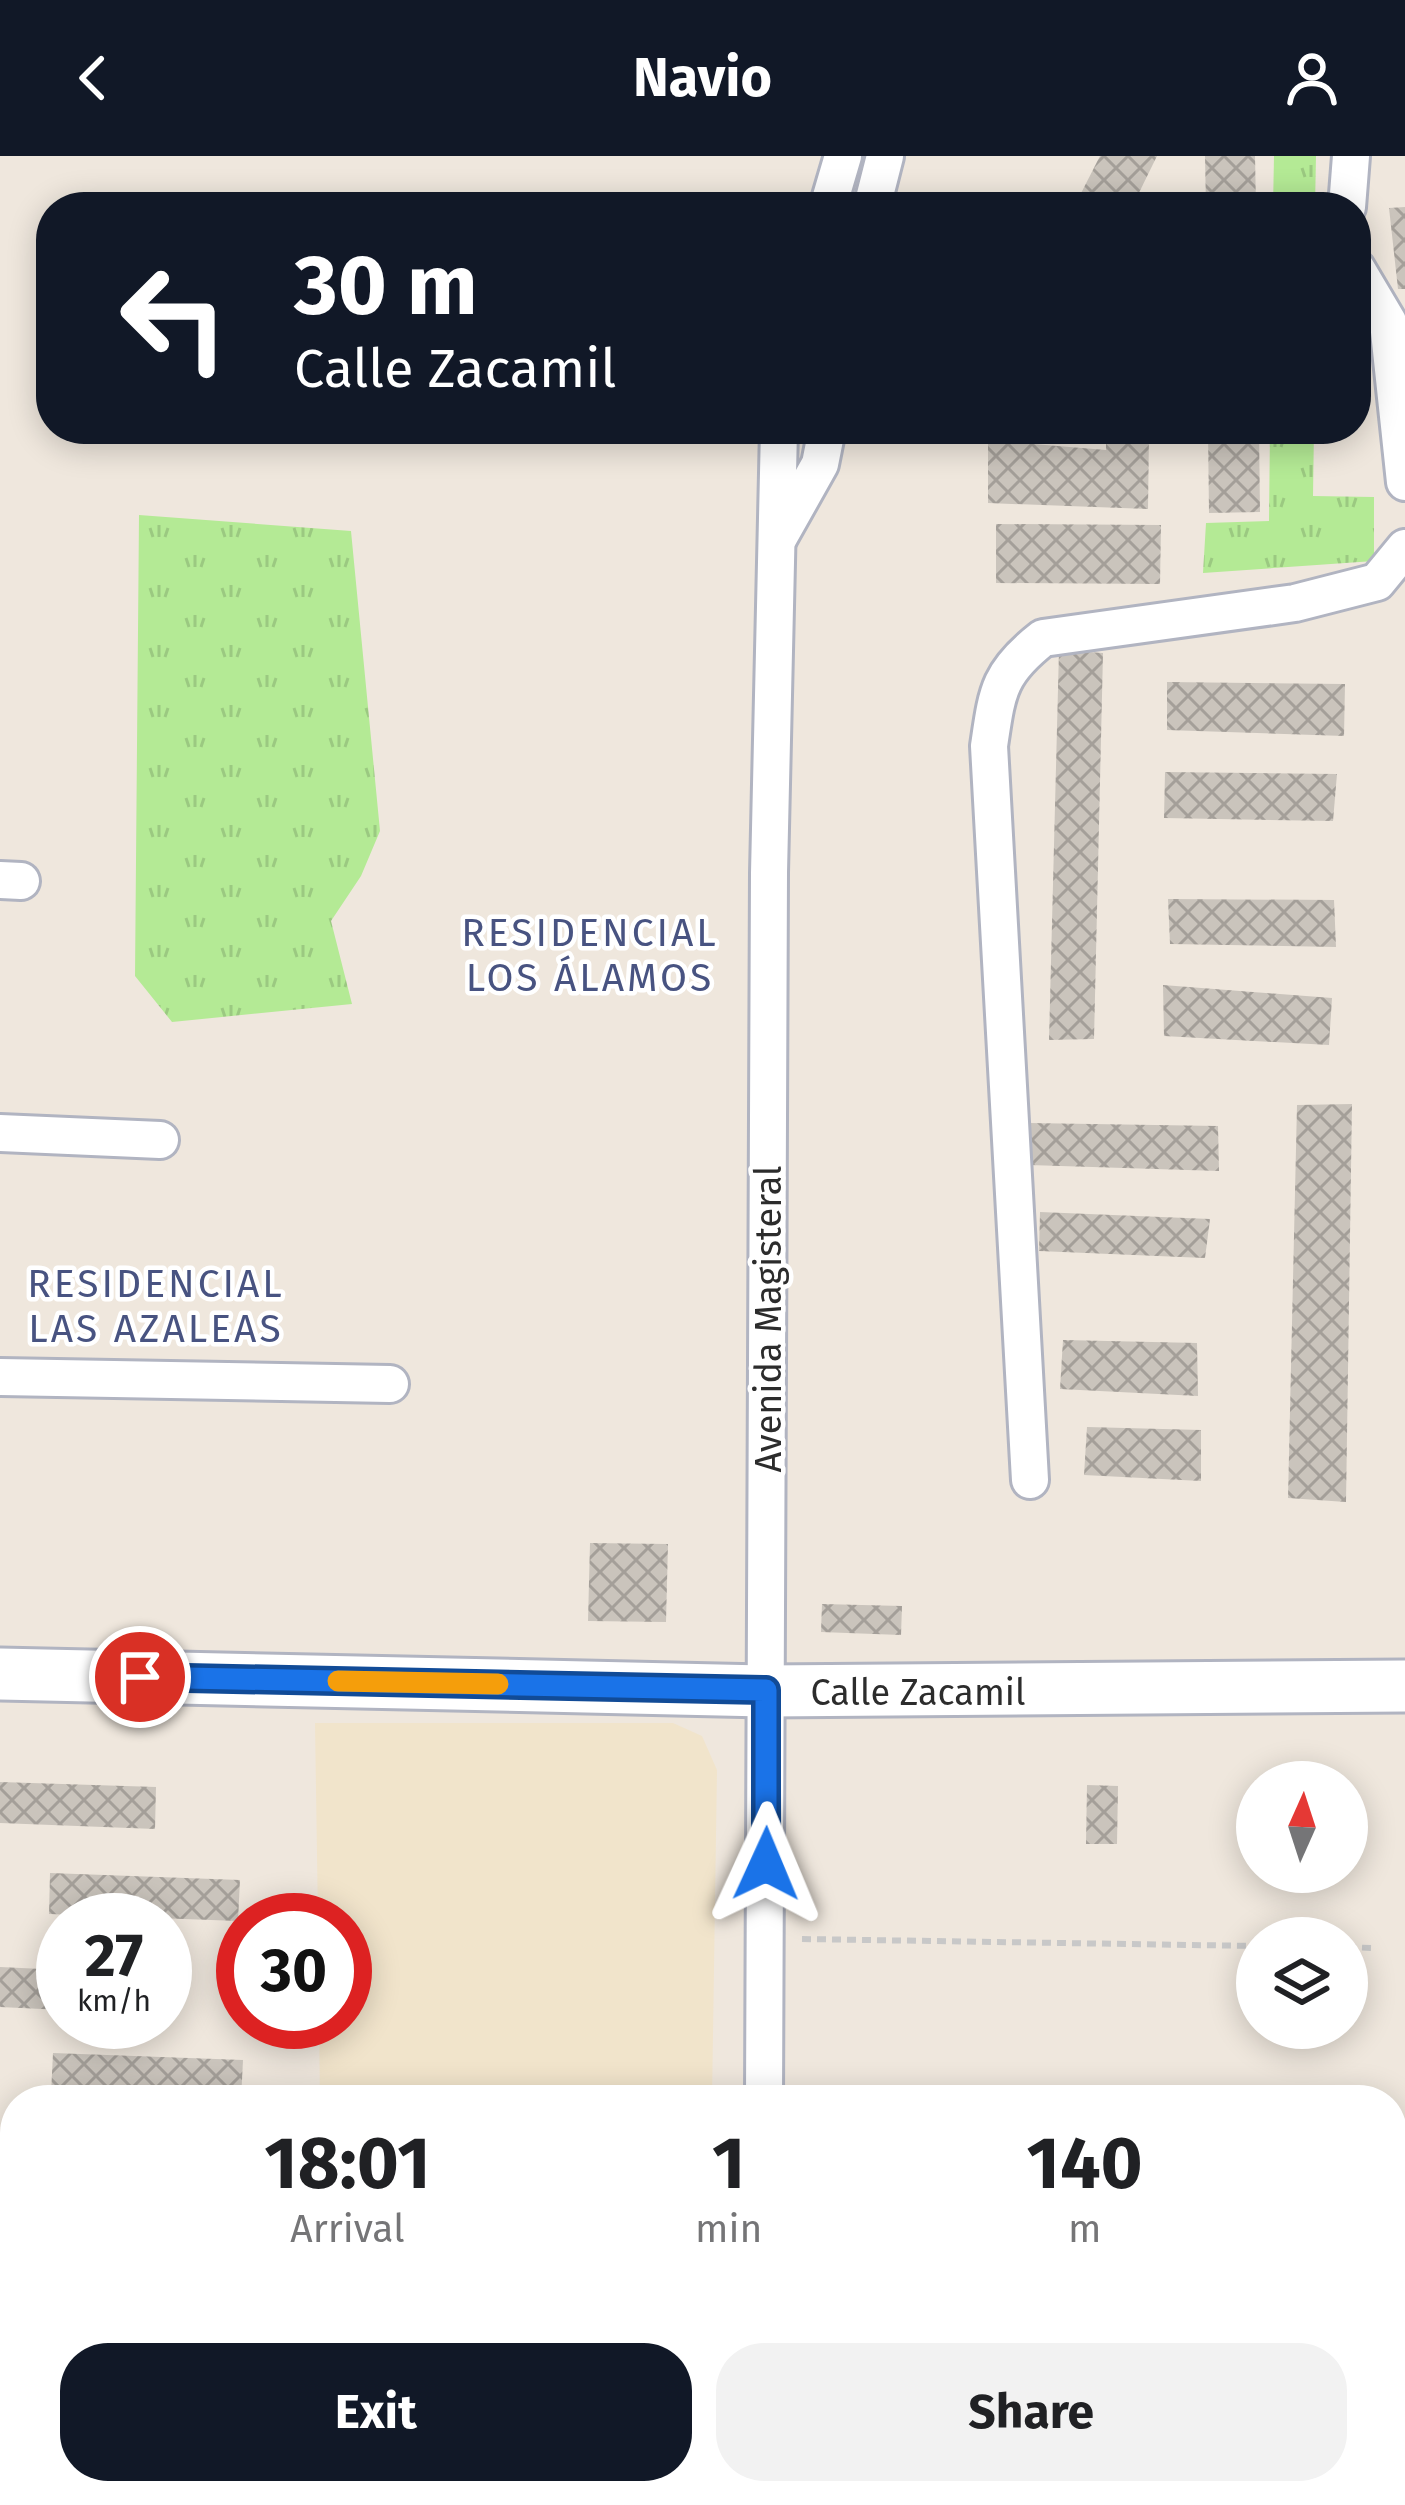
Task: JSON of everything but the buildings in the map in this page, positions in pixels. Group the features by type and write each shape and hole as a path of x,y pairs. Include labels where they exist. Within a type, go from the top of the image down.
{"street":[{"path":"832,192 843,156"},
{"path":"876,192 885,156"},
{"path":"1348,192 1351,156"},
{"path":"1371,293 1388,322 1405,482"},
{"name":"Avenida Magisteral","path":"764,2085 769,897 778,444"},
{"name":"Avenida Magisteral","path":"779,537 820,464 824,444"},
{"path":"1030,1480 989,746 997,692 1010,664 1043,638 1295,603 1377,582 1405,548"},
{"path":"0,1133 160,1140"},
{"path":"0,1377 391,1384"},
{"name":"Calle Zacamil","path":"0,1675 766,1690 1405,1686"}],"path":[{"path":"798,1939 1236,1946"}],"shaded area":[{"path":"315,1723 673,1723 702,1736 717,1770 712,2085 320,2085 319,2049 372,2049 372,1893 318,1893"}],"green space":[{"path":"1274,156 1316,156 1315,192 1273,192"},
{"path":"1270,444 1314,444 1313,496 1374,497 1374,561 1203,573 1206,523 1269,521"},
{"path":"139,515 351,531 380,831 361,876 331,921 352,1004 172,1022 135,976"}],"slow traffic":[{"path":"338,1681 498,1684"}],"district":[{"name":"RESIDENCIAL LOS ÁLAMOS","path":"590,954"},
{"name":"RESIDENCIAL LAS AZALEAS","path":"156,1306"}],"route":[{"path":"140,1677 766,1690 766,1864"}]}
